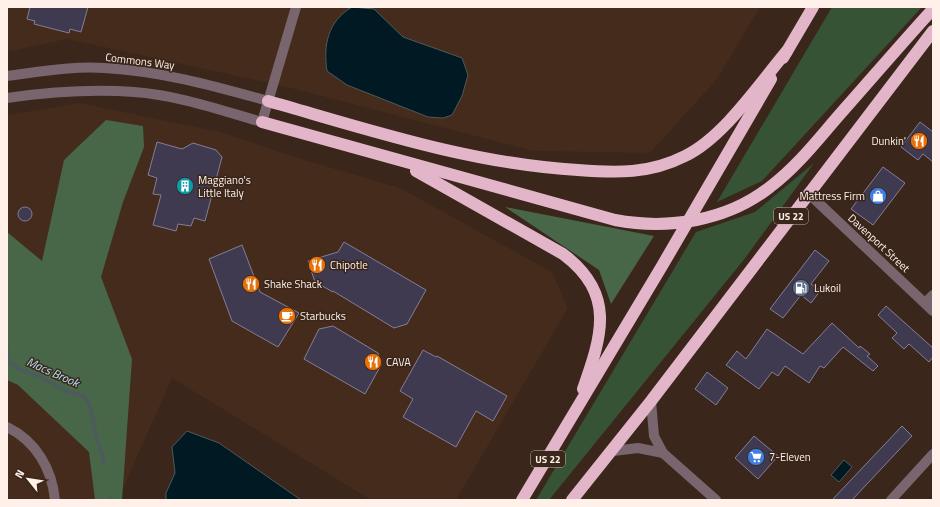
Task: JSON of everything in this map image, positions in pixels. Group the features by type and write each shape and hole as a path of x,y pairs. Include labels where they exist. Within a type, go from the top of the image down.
{"highway":[{"name":"US 22","path":"522,500 573,417 813,7"},
{"path":"262,122 630,223 670,224 705,219 749,201 770,188 801,158 933,8"},
{"name":"US 22","path":"572,500 613,451 808,193 933,31"},
{"path":"268,101 408,141 466,155 548,169 620,173 654,168 685,156 708,142 787,50"},
{"path":"394,159 450,189 563,254 577,265 588,278 596,295 600,310 601,326 597,351 573,417"}],"street":[{"path":"7,98 32,94 83,91 134,92 197,104 262,122 296,7"},
{"name":"Commons Way","path":"7,76 62,70 103,68 147,72 211,85 268,101"},
{"name":"Davenport Street","path":"808,193 933,310"},
{"path":"925,303 933,295"},
{"path":"651,401 654,436 663,453 716,500"},
{"path":"7,427 31,445 45,463 52,480 55,500"},
{"path":"613,451 638,448 663,453"},
{"path":"891,500 933,454"}],"shaded area":[{"path":"7,7 760,7 717,79 650,153 533,151 291,88 67,39 7,52"},
{"path":"79,103 221,132 291,156 400,188 552,272 568,308 456,500 371,500 172,378 122,491 103,500 7,500 7,115"}],"green space":[{"path":"832,7 922,7 762,181 717,202"},
{"path":"106,120 143,126 144,147 123,202 101,277 132,359 122,500 95,500 89,452 18,385 7,380 7,232 42,261 64,160"},
{"path":"814,163 746,257 549,500 536,500 696,232 755,212"},
{"path":"505,207 654,236 611,304 599,270"}],"water":[{"path":"352,7 374,9 403,37 462,58 468,75 462,96 452,115 443,118 428,117 347,85 327,71 326,52 329,34 337,19"},
{"path":"187,431 219,443 301,500 166,500 166,493 175,473 172,447"},
{"path":"844,460 852,467 839,482 831,475"}],"building":[{"path":"30,7 88,7 81,32 70,29 69,33 34,24 35,21 27,19"},
{"name":"Dunkin'","path":"920,122 933,132 933,162 923,154 918,160 901,147"},
{"name":"Maggiano's Little Italy","path":"157,142 182,149 193,143 216,150 222,157 205,221 194,218 191,226 178,224 176,231 153,225 161,195 153,194 157,178 148,175"},
{"name":"Mattress Firm","path":"883,167 905,183 873,225 851,209"},
{"path":"25,207 30,209 32,214 30,219 25,221 20,219 18,214 20,209"},
{"path":"344,242 426,290 407,324 394,328 333,291 315,282 308,261 338,252"},
{"path":"242,245 260,292 299,313 278,347 232,321 209,259"},
{"name":"Lukoil","path":"815,250 829,261 811,284 820,291 811,303 801,295 783,318 770,309"},
{"path":"886,306 933,348 933,357 929,362 909,344 904,349 892,338 897,333 878,315"},
{"path":"832,323 859,348 860,346 870,354 867,356 878,366 873,371 843,347 824,368 820,366 809,383 785,366 778,376 772,372 759,389 726,365 737,351 746,359 767,329 803,354"},
{"path":"333,326 378,353 381,365 365,394 304,359 319,329"},
{"path":"423,350 436,357 437,356 507,396 493,421 476,411 456,447 403,417 413,399 400,391"},
{"path":"707,372 728,388 716,405 695,389"},
{"path":"902,426 912,436 852,500 832,500"},
{"name":"7-Eleven","path":"754,436 778,456 758,479 735,458"}],"waterway":[{"name":"Macs Brook","path":"7,348 9,363 66,391 84,396 90,406 97,439 104,462"}],"place":[{"name":"Dunkin'","path":"919,141"},
{"name":"Maggiano's Little Italy","path":"185,186"},
{"name":"Mattress Firm","path":"878,196"},
{"name":"Chipotle","path":"317,265"},
{"name":"Shake Shack","path":"251,284"},
{"name":"Lukoil","path":"801,288"},
{"name":"Starbucks","path":"287,316"},
{"name":"CAVA","path":"373,362"},
{"name":"7-Eleven","path":"756,457"}]}
